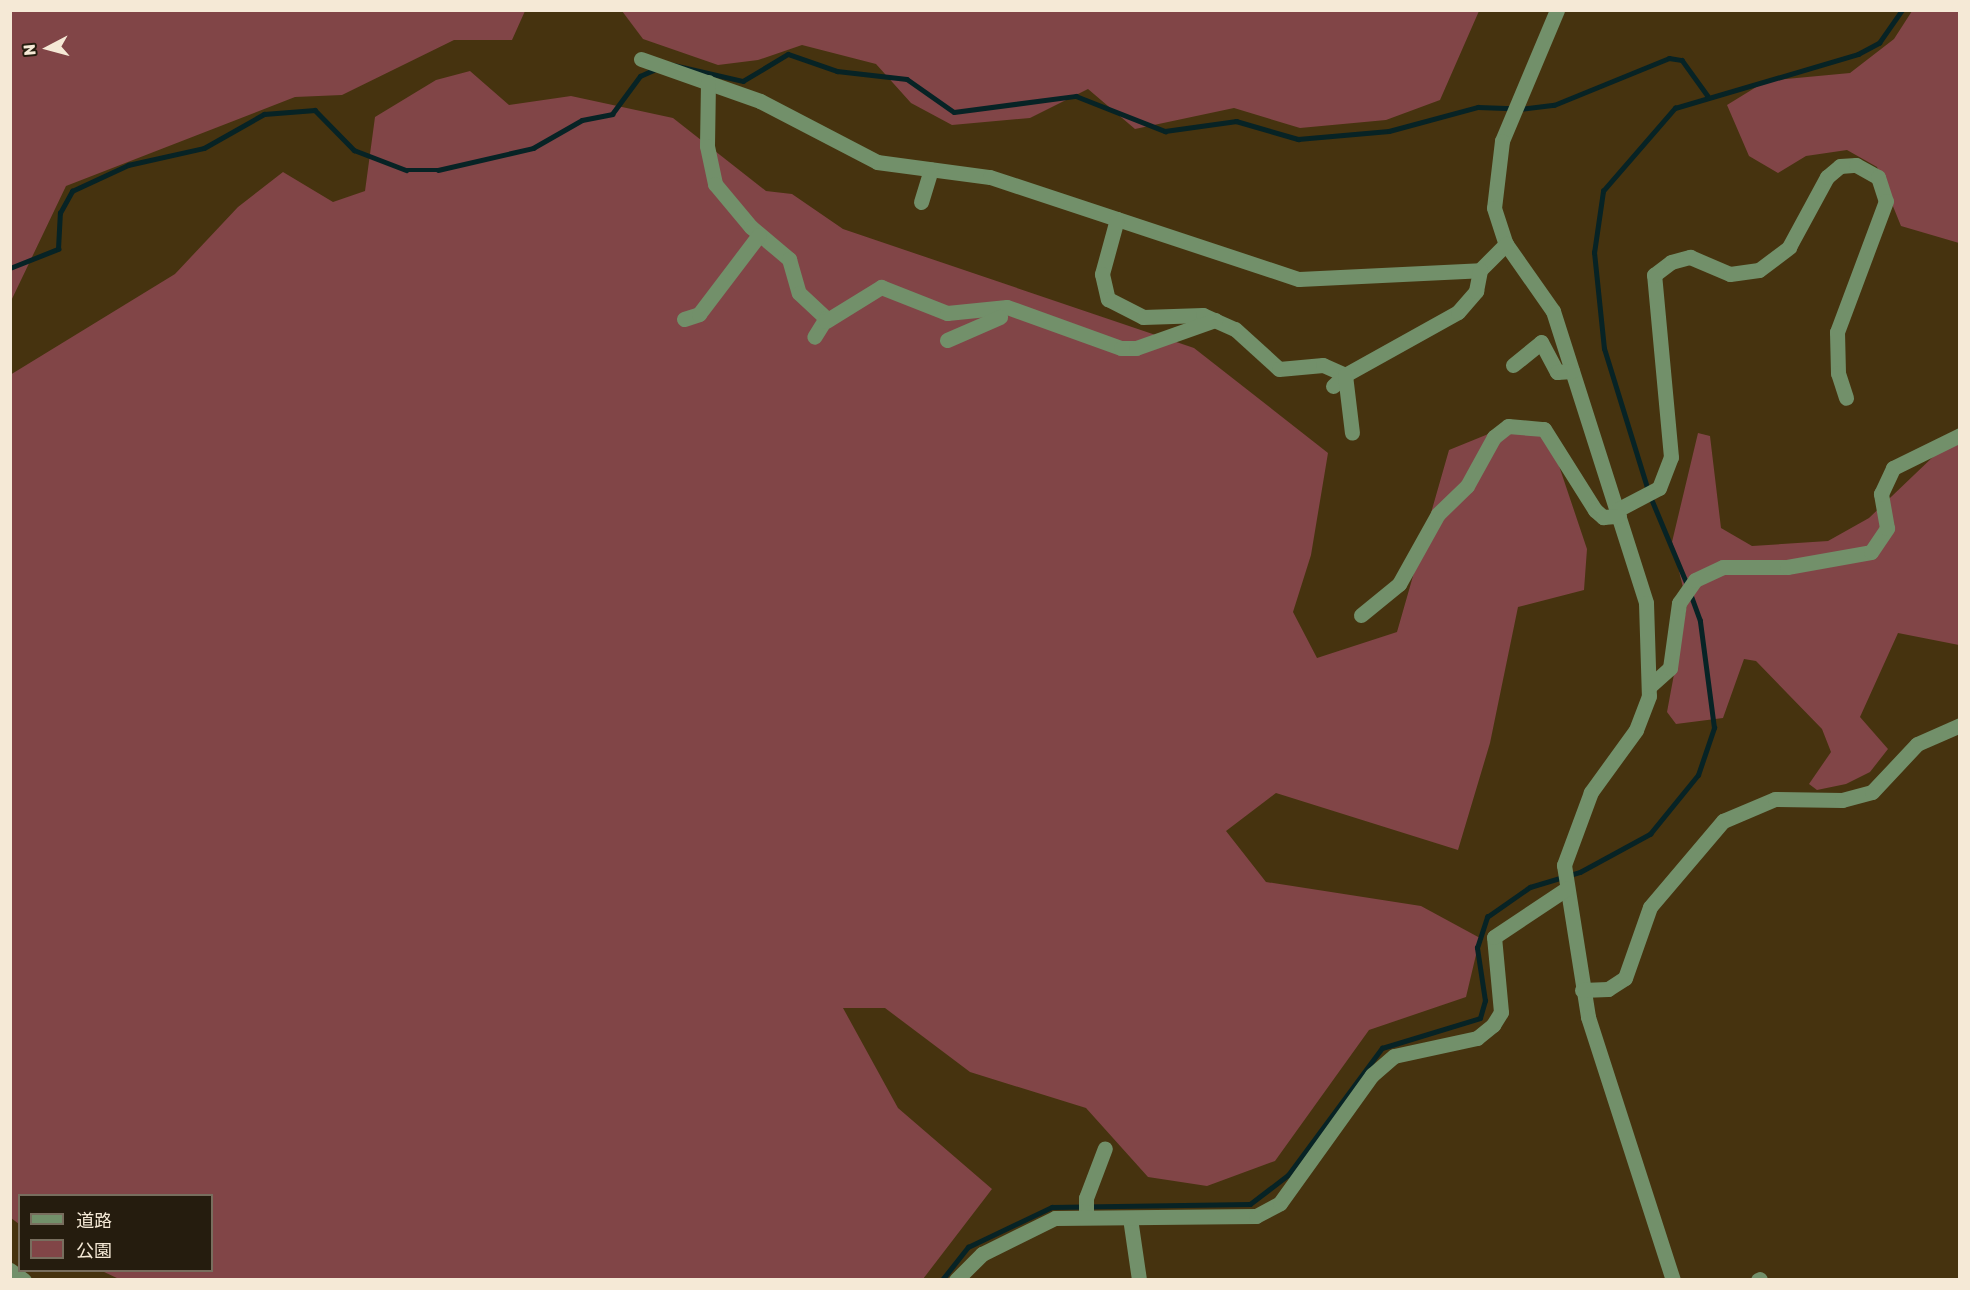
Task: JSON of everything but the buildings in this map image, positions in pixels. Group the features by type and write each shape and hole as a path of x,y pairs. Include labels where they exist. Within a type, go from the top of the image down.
{"street":[{"path":"1557,10 1515,110 1493,191 1506,244 1545,293 1572,370 1646,603 1650,686 1636,730 1591,792 1565,877 1582,990 1673,1280"},
{"path":"641,58 760,101 877,162 990,177 1299,279 1480,270"},
{"path":"708,82 707,146 715,184 759,235 786,255 799,293 826,321"},
{"path":"1361,615 1400,584 1438,514 1467,486 1494,436 1508,426 1544,429 1595,510 1603,517 1618,513 1659,488 1671,457 1654,275 1671,262 1690,257 1730,274 1759,270 1789,247 1827,177 1840,166 1856,165 1878,177 1886,201 1837,332 1838,373 1846,398"},
{"path":"921,202 931,169"},
{"path":"1117,219 1102,274 1108,300 1143,317 1198,314 1215,320 1235,329 1279,369 1323,364 1345,375"},
{"path":"684,319 699,314 759,235"},
{"path":"1333,386 1345,375 1458,312 1476,291 1480,270 1506,244"},
{"path":"814,337 826,321 881,287 947,313 1007,307 1027,316 1130,348 1215,320"},
{"path":"947,340 979,322 1027,316"},
{"path":"1513,365 1541,342 1557,372 1572,370"},
{"path":"1345,375 1352,433"},
{"path":"1650,686 1670,668 1679,603 1695,580 1723,567 1787,567 1871,552 1887,528 1881,494 1893,468 1959,435"},
{"path":"1582,990 1608,989 1625,978 1650,907 1723,821 1775,799 1842,800 1872,792 1917,744 1959,725"},
{"path":"956,1280 982,1254 1038,1222 1086,1217 1256,1216 1280,1203 1372,1075 1394,1056 1478,1038 1493,1025 1501,1012 1494,937 1565,877"},
{"path":"1086,1217 1086,1198 1105,1148"},
{"path":"1130,1218 1139,1280"},
{"path":"10,1270 24,1280"}],"green space":[{"path":"11,10 525,11 512,40 454,40 342,95 295,97 66,186 11,301"},
{"path":"622,11 1479,11 1440,100 1386,120 1300,128 1234,108 1135,129 1088,89 1030,118 952,125 911,103 876,64 802,45 758,60 718,65 643,39"},
{"path":"1912,11 1959,11 1959,243 1901,226 1877,167 1847,150 1806,156 1778,173 1749,156 1727,105 1766,81 1850,73 1894,39"},
{"path":"470,71 509,105 571,96 673,118 766,191 792,194 843,229 1194,348 1328,453 1311,555 1293,612 1317,658 1397,632 1449,450 1508,426 1549,436 1587,549 1584,590 1518,607 1490,743 1458,850 1276,793 1226,831 1266,882 1421,906 1480,938 1466,997 1369,1030 1275,1161 1207,1186 1148,1177 1086,1108 970,1072 885,1008 843,1008 898,1108 992,1189 923,1279 119,1279 104,1272 213,1272 213,1194 18,1194 18,1223 11,1218 10,375 175,274 238,207 283,172 333,202 365,191 375,117 436,80"},
{"path":"1959,432 1959,645 1898,633 1860,717 1888,749 1870,772 1846,784 1817,790 1809,784 1831,752 1822,729 1756,661 1744,659 1723,718 1676,724 1667,712 1687,604 1672,542 1698,433 1710,436 1721,528 1752,546 1828,541 1869,518"}],"waterway":[{"path":"1687,585 1649,494 1604,349 1594,253 1603,191 1675,108 1858,54 1879,43 1902,10"},
{"path":"669,64 743,81 788,54 837,71 907,79 954,112 1076,96 1165,131 1236,121 1298,139 1389,131 1478,107 1512,108"},
{"path":"1520,109 1554,105 1669,58 1682,60 1708,96"},
{"path":"10,268 58,249 60,213 72,191 128,165 204,148 264,114 315,110 354,150 406,170 438,170 533,148 582,120 612,114 640,76 656,69"},
{"path":"942,1280 968,1247 1052,1207 1250,1204 1288,1175 1382,1048 1480,1018 1485,1001 1477,948 1487,917 1530,887 1580,872 1650,834 1698,775 1714,728 1700,621 1690,593"}]}
